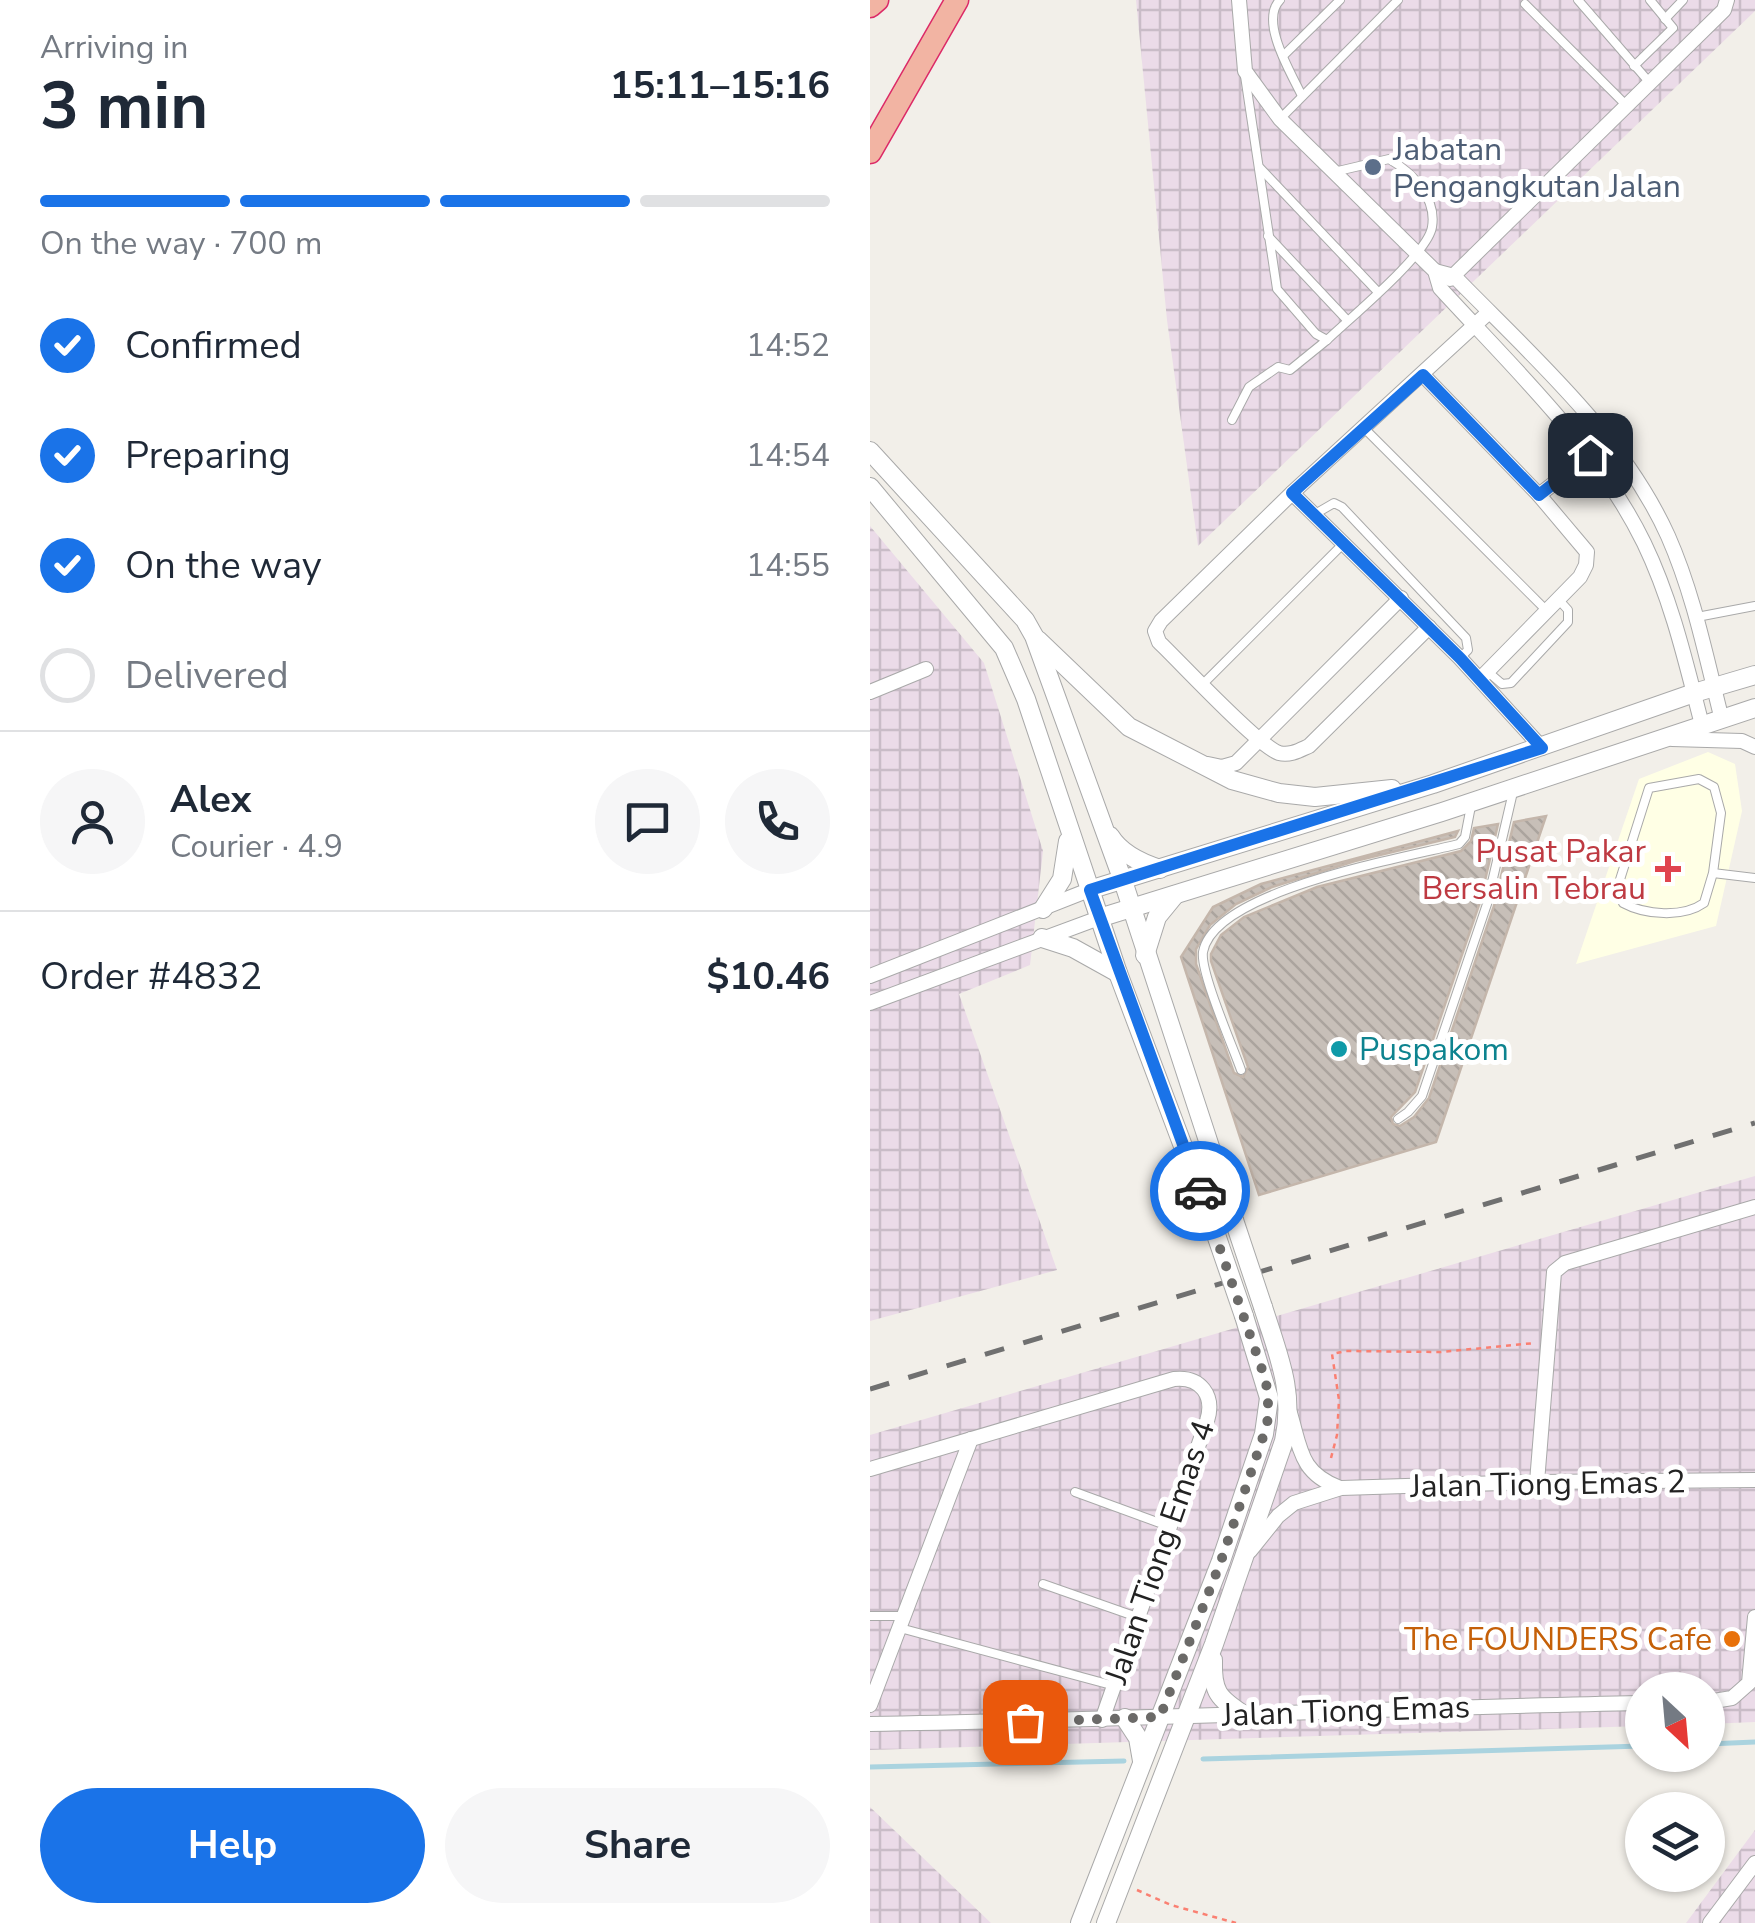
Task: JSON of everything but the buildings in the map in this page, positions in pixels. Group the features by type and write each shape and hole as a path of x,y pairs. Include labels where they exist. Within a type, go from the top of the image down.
{"highway":[{"path":"870,6 877,0"},
{"path":"870,152 957,0"}],"street":[{"path":"1238,0 1244,71 1280,118 1435,271 1440,288 1590,455 1630,516 1658,575 1702,725"},
{"path":"1440,288 1724,10 1728,0"},
{"path":"1435,271 1454,276 1590,418 1652,504 1680,565 1697,617 1722,720"},
{"path":"1428,626 1309,746 1295,753 1280,754 1260,740 1159,642 1155,631 1292,493 1489,312"},
{"path":"1423,375 1539,495 1587,552 1580,577 1483,675"},
{"path":"1539,495 1610,444"},
{"path":"870,451 1025,620 1034,636 1123,881 1263,1308 1284,1374 1302,1458 1312,1473 1340,1488"},
{"path":"870,487 1004,648 1026,699 1118,973 1213,1226 1266,1381 1269,1415 1221,1561 1080,1923"},
{"path":"1292,493 1460,658 1483,675 1542,748"},
{"path":"1188,760 1229,766 1260,740 1400,598"},
{"path":"1034,636 1129,727 1232,780 1279,793 1315,796 1433,784"},
{"path":"870,692 926,669"},
{"path":"870,976 1090,890 1433,784 1694,692 1755,676"},
{"path":"870,1002 1099,918 1755,708"},
{"path":"1666,738 1742,741 1755,747"},
{"path":"1100,818 1116,846 1140,862 1160,869"},
{"path":"1043,908 1062,880 1068,858 1068,828"},
{"path":"1146,954 1158,917 1176,894"},
{"path":"1042,938 1074,948 1118,973"},
{"path":"1537,1482 1554,1272 1565,1263 1755,1207"},
{"name":"Jalan Tiong Emas 4","path":"971,1439 1174,1379 1194,1381 1208,1394 1210,1410 1102,1720"},
{"path":"1106,1923 1214,1644 1284,1441 1290,1413"},
{"path":"870,1470 971,1439"},
{"path":"870,1705 971,1439"},
{"name":"Jalan Tiong Emas 2","path":"1244,1559 1278,1516 1294,1503 1340,1488 1755,1480"},
{"path":"1725,1701 1739,1694 1752,1674 1755,1617"},
{"path":"1214,1644 1216,1691 1244,1715"},
{"name":"Jalan Tiong Emas","path":"870,1724 1625,1704"},
{"path":"1125,1718 1138,1738 1142,1762"},
{"path":"1710,1923 1755,1863"}],"lane":[{"path":"1280,0 1274,6 1272,22 1302,96"},
{"path":"1283,56 1340,0"},
{"path":"1280,118 1398,0"},
{"path":"1578,0 1650,83"},
{"path":"1634,66 1673,28 1650,0"},
{"path":"1665,19 1683,0"},
{"path":"1525,4 1627,106"},
{"path":"1244,71 1277,289 1316,334 1327,340"},
{"path":"1232,420 1249,387 1278,367 1290,370 1327,340 1418,254 1432,228 1424,190 1403,167 1389,159 1332,172"},
{"path":"1258,166 1377,292"},
{"path":"1268,236 1347,320"},
{"path":"1365,429 1547,610"},
{"path":"1314,514 1329,504 1342,506 1466,638 1469,646 1460,658"},
{"path":"1203,684 1344,543"},
{"path":"1483,675 1506,685 1522,672 1568,622 1568,610 1558,599"},
{"path":"1697,617 1755,606"},
{"path":"1700,779 1714,787 1721,813 1714,873 1704,903 1688,912 1647,911 1623,903 1617,888 1649,788 1700,779"},
{"path":"1398,1119 1422,1096 1487,904 1514,787"},
{"path":"1241,1070 1204,969 1203,950 1213,931 1235,912 1275,893 1462,842 1471,801"},
{"path":"1714,873 1755,878"},
{"path":"1075,1492 1168,1526"},
{"path":"1044,1584 1137,1617"},
{"path":"870,1616 902,1622 1115,1686"}],"path":[{"path":"1330,1458 1337,1435 1339,1400 1332,1354 1442,1352 1548,1341"},
{"path":"1122,1884 1171,1904 1236,1923"}],"shaded area":[{"name":"Jabatan Pengangkutan Jalan","path":"1136,0 1755,0 1755,11 1198,546 1167,320"},
{"path":"870,526 984,663 1043,851 1030,965 959,994 1057,1270 870,1321"},
{"name":"Pusat Pakar Bersalin Tebrau","path":"1708,752 1735,764 1742,811 1716,926 1576,964 1639,779"},
{"path":"1755,1176 1755,1722 1725,1723 1725,1672 1625,1672 1625,1727 870,1750 870,1435"},
{"path":"870,1807 991,1923 870,1923"},
{"path":"1755,1830 1755,1923 1686,1923 1709,1892 1725,1892 1725,1870"}],"waterway":[{"path":"1725,1743 1755,1742"},
{"path":"1203,1759 1625,1747"},
{"path":"870,1767 1124,1761"}],"railway":[{"path":"870,1389 1755,1123"}],"way so far":[{"path":"1025,1722 1160,1717 1221,1561 1264,1434 1269,1415 1266,1381 1200,1191"}],"place":[{"name":"Jabatan Pengangkutan Jalan","path":"1373,167"},
{"name":"Pusat Pakar Bersalin Tebrau","path":"1668,869"},
{"name":"Puspakom","path":"1339,1049"},
{"name":"The FOUNDERS Cafe","path":"1732,1639"}],"route":[{"path":"1200,1191 1090,890 1542,748 1460,658 1292,493 1423,375 1539,495 1590,455"}]}
